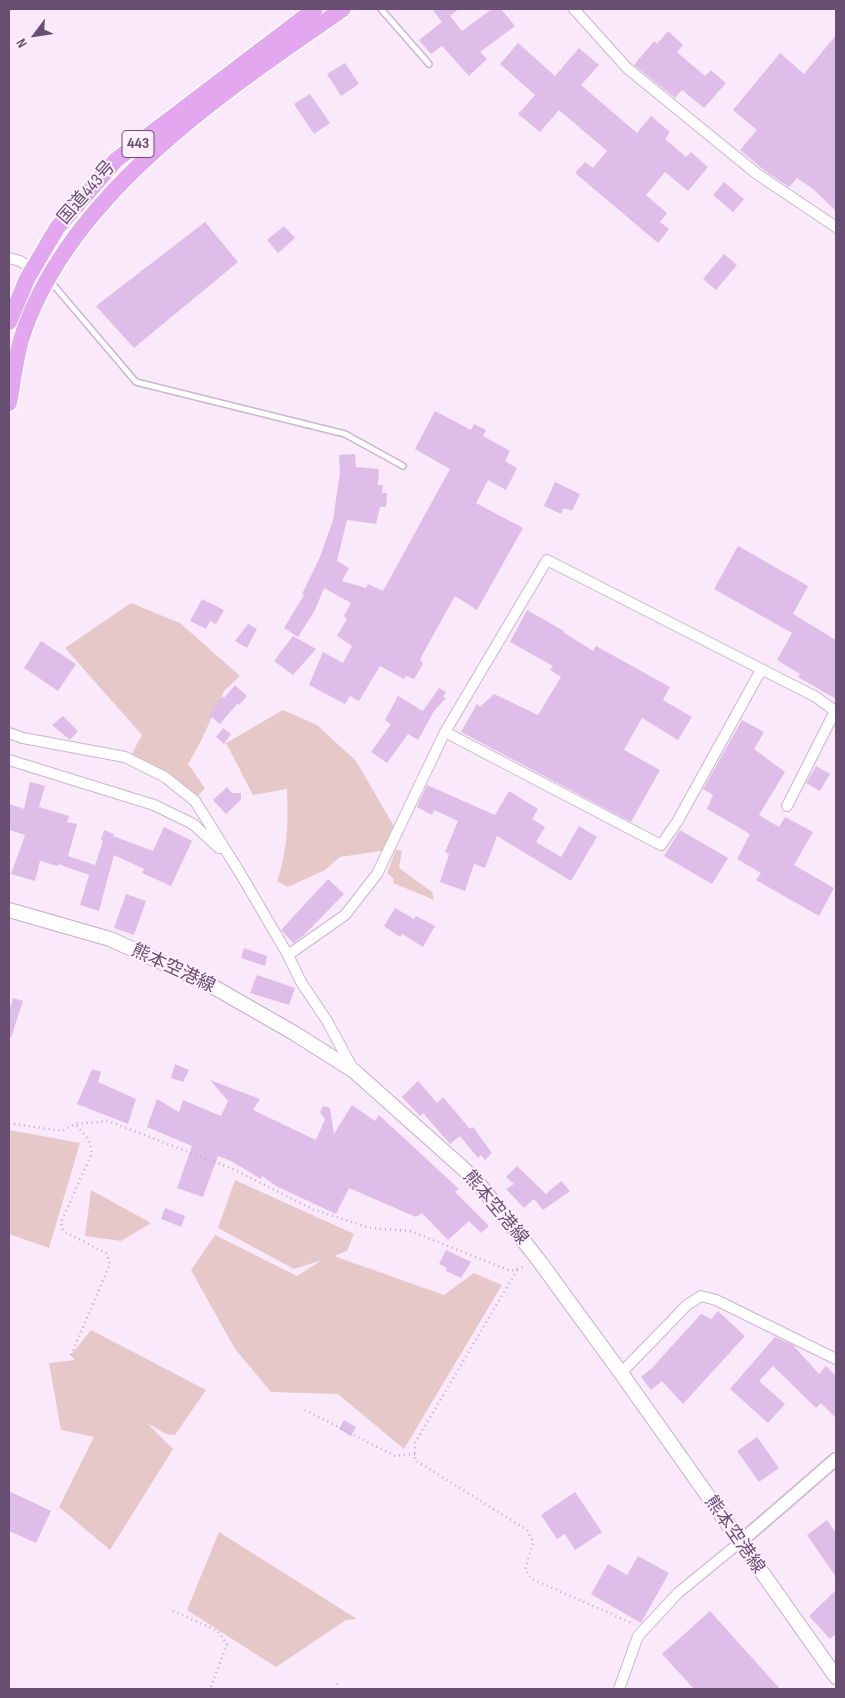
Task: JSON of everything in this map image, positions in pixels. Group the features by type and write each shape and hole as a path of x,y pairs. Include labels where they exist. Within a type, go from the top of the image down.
{"highway":[{"name":"国道443号","path":"9,322 32,269 57,228 116,160 315,9"},
{"name":"国道443号","path":"9,404 21,340 49,280 71,240 129,174 183,127 343,9"}],"main road":[{"name":"熊本空港線","path":"9,910 110,939 205,982 354,1071 476,1180 540,1262 836,1677"}],"street":[{"path":"574,9 627,68 757,174 836,227"},
{"path":"9,258 20,261 49,280"},
{"path":"288,955 345,916 377,874 445,732 546,560 816,697 835,711 787,806"},
{"path":"445,732 661,844 677,822 761,670"},
{"path":"9,733 23,738 125,757 165,777 195,801 288,955 301,982 327,1020 354,1071"},
{"path":"9,760 154,805 193,824 230,857"},
{"path":"620,1373 687,1305 701,1296 716,1300 836,1358"},
{"path":"619,1689 638,1636 678,1593 836,1459"}],"lane":[{"path":"381,9 429,64"},
{"path":"49,280 136,382 345,434 403,466"}],"path":[{"path":"9,1123 62,1131 75,1124 108,1121 233,1169 312,1209 370,1228 410,1231 511,1271 540,1262"},
{"path":"71,1355 110,1264 106,1253 63,1231 61,1222 92,1153 89,1140 75,1124"},
{"path":"518,1269 415,1444 415,1460 436,1475 527,1530 533,1542 525,1570 532,1579 645,1629"},
{"path":"305,1410 396,1456 415,1454"},
{"path":"173,1611 218,1631 226,1644 210,1689"},
{"path":"335,1689 338,1680"}],"shaded area":[{"path":"131,603 180,623 240,676 224,691 188,764 205,788 197,797 129,759 142,735 65,648"},
{"path":"283,710 317,725 356,761 395,828 388,850 340,857 325,870 288,887 277,881 281,870 286,836 287,789 253,795 226,743"},
{"path":"396,850 402,851 399,868 432,892 434,900 393,883 394,879 387,873"},
{"path":"9,1130 80,1143 49,1248 9,1234"},
{"path":"235,1180 354,1234 347,1251 334,1256 444,1295 474,1273 502,1285 404,1449 338,1394 271,1392 235,1349 191,1270 215,1235 297,1276 322,1260 294,1269 218,1228"},
{"path":"91,1190 151,1223 121,1241 85,1236"},
{"path":"91,1330 206,1390 175,1435 166,1434 147,1423 173,1449 110,1550 59,1507 94,1437 61,1430 49,1363 75,1360 71,1355"},
{"path":"219,1532 357,1619 346,1620 276,1667 187,1610"}],"building":[{"path":"432,9 459,9 450,16 462,31 492,9 501,9 515,26 480,52 487,59 469,76 442,46 431,54 419,40 442,22"},
{"path":"668,31 683,45 677,52 705,76 711,70 726,83 704,108 682,90 675,98 634,65 654,41 657,44"},
{"path":"836,35 836,211 813,189 797,178 789,187 765,171 740,150 757,130 733,110 780,53 804,74"},
{"path":"518,43 555,76 579,48 599,65 581,85 637,133 651,116 670,132 665,139 686,157 691,152 708,167 688,191 665,172 646,195 667,213 660,222 669,229 658,243 575,173 585,162 593,168 607,151 559,110 540,132 518,114 535,95 500,64"},
{"path":"345,63 359,84 341,96 327,74"},
{"path":"310,94 330,123 314,134 294,104"},
{"path":"724,182 744,199 733,212 713,195"},
{"path":"205,222 238,262 134,348 96,306"},
{"path":"284,226 295,238 278,253 267,240"},
{"path":"724,254 737,265 716,290 703,279"},
{"path":"435,411 471,430 474,424 486,430 483,436 510,451 505,461 517,468 506,490 488,480 476,503 523,528 477,610 455,596 420,659 423,664 414,679 406,676 404,679 380,666 359,701 350,696 345,704 309,685 323,652 343,663 352,646 337,636 347,619 344,616 351,603 324,588 315,610 298,637 284,628 304,595 302,594 320,557 333,520 340,472 339,455 355,454 356,467 379,469 378,485 383,485 382,493 387,493 386,507 380,507 376,524 347,520 337,561 349,568 342,581 366,588 368,584 383,591 450,469 415,449"},
{"path":"555,482 580,494 572,511 564,508 561,514 544,506"},
{"path":"738,546 808,586 793,614 836,640 836,699 798,677 800,674 777,660 792,633 714,589"},
{"path":"202,599 224,610 216,624 210,621 206,629 190,621"},
{"path":"527,610 564,631 593,651 596,646 670,687 663,700 692,717 678,740 642,718 624,750 660,770 631,822 461,732 477,704 480,707 494,694 538,715 561,677 550,670 553,666 510,642"},
{"path":"248,624 257,629 247,648 235,641"},
{"path":"293,636 316,649 293,675 274,661"},
{"path":"41,641 76,664 58,691 24,668"},
{"path":"235,685 247,696 239,705 237,704 220,724 209,715 222,696 224,698"},
{"path":"439,688 446,692 443,697 446,698 434,711 418,740 408,734 387,763 371,752 391,724 385,720 398,696 423,711"},
{"path":"63,716 78,731 70,740 52,725"},
{"path":"742,720 764,732 754,749 785,772 759,815 779,827 785,817 813,832 794,865 834,888 819,916 756,880 761,873 737,859 750,834 707,809 713,795 703,789"},
{"path":"223,728 231,734 224,744 216,737"},
{"path":"816,766 830,774 820,791 806,783"},
{"path":"30,782 45,786 39,807 69,816 67,822 77,824 68,856 95,865 103,841 101,840 104,830 114,834 113,836 153,851 164,827 192,841 171,886 142,873 144,869 114,855 99,911 80,905 89,875 58,864 58,866 40,861 35,881 11,874 25,835 9,830 9,804 24,809"},
{"path":"427,785 495,815 509,791 538,809 532,819 545,827 536,842 561,857 579,826 597,837 571,881 497,836 485,868 474,864 465,891 440,882 449,854 445,852 458,821 434,810 432,815 417,807"},
{"path":"227,787 232,793 241,793 241,800 226,814 213,800"},
{"path":"680,830 728,858 712,884 664,856"},
{"path":"328,879 344,894 303,936 293,943 281,930"},
{"path":"126,894 146,901 134,935 114,928"},
{"path":"395,908 414,919 416,916 435,926 423,947 402,934 400,937 384,926"},
{"path":"244,948 267,956 265,966 241,958"},
{"path":"257,975 295,988 289,1005 250,993"},
{"path":"13,998 23,1001 11,1038 9,1037 9,1012"},
{"path":"175,1064 189,1070 183,1082 171,1078"},
{"path":"92,1069 101,1072 98,1082 136,1099 128,1124 77,1104"},
{"path":"210,1080 260,1099 253,1110 316,1140 325,1119 320,1112 323,1106 330,1108 334,1134 352,1105 375,1121 379,1115 459,1189 455,1192 489,1226 481,1233 469,1221 448,1240 422,1213 416,1217 349,1188 336,1214 276,1186 262,1176 261,1179 231,1161 218,1156 203,1197 177,1188 192,1146 147,1127 157,1099 179,1112 183,1100 221,1116 228,1101"},
{"path":"418,1081 437,1103 443,1097 470,1129 473,1127 492,1153 485,1160 481,1155 478,1158 460,1136 450,1144 423,1113 420,1116 402,1097"},
{"path":"517,1166 546,1194 561,1181 570,1191 543,1210 534,1199 524,1208 506,1189 514,1184 506,1177"},
{"path":"165,1208 185,1216 181,1227 161,1219"},
{"path":"446,1250 471,1262 461,1278 446,1271 447,1268 439,1264"},
{"path":"718,1311 745,1336 683,1404 662,1381 651,1390 641,1377 652,1368 701,1314 711,1319"},
{"path":"775,1337 793,1345 819,1374 826,1366 836,1376 836,1418 821,1403 816,1408 773,1366 759,1381 785,1404 768,1423 730,1389"},
{"path":"344,1420 356,1427 351,1436 339,1429"},
{"path":"757,1437 779,1468 759,1482 737,1451"},
{"path":"9,1491 51,1511 36,1543 9,1531"},
{"path":"575,1492 602,1532 575,1550 565,1534 557,1539 541,1515"},
{"path":"827,1520 836,1533 836,1577 807,1535"},
{"path":"638,1556 669,1573 641,1623 591,1594 608,1564 627,1575"},
{"path":"836,1590 836,1634 830,1639 809,1616"},
{"path":"710,1611 780,1689 694,1689 662,1654"}]}
